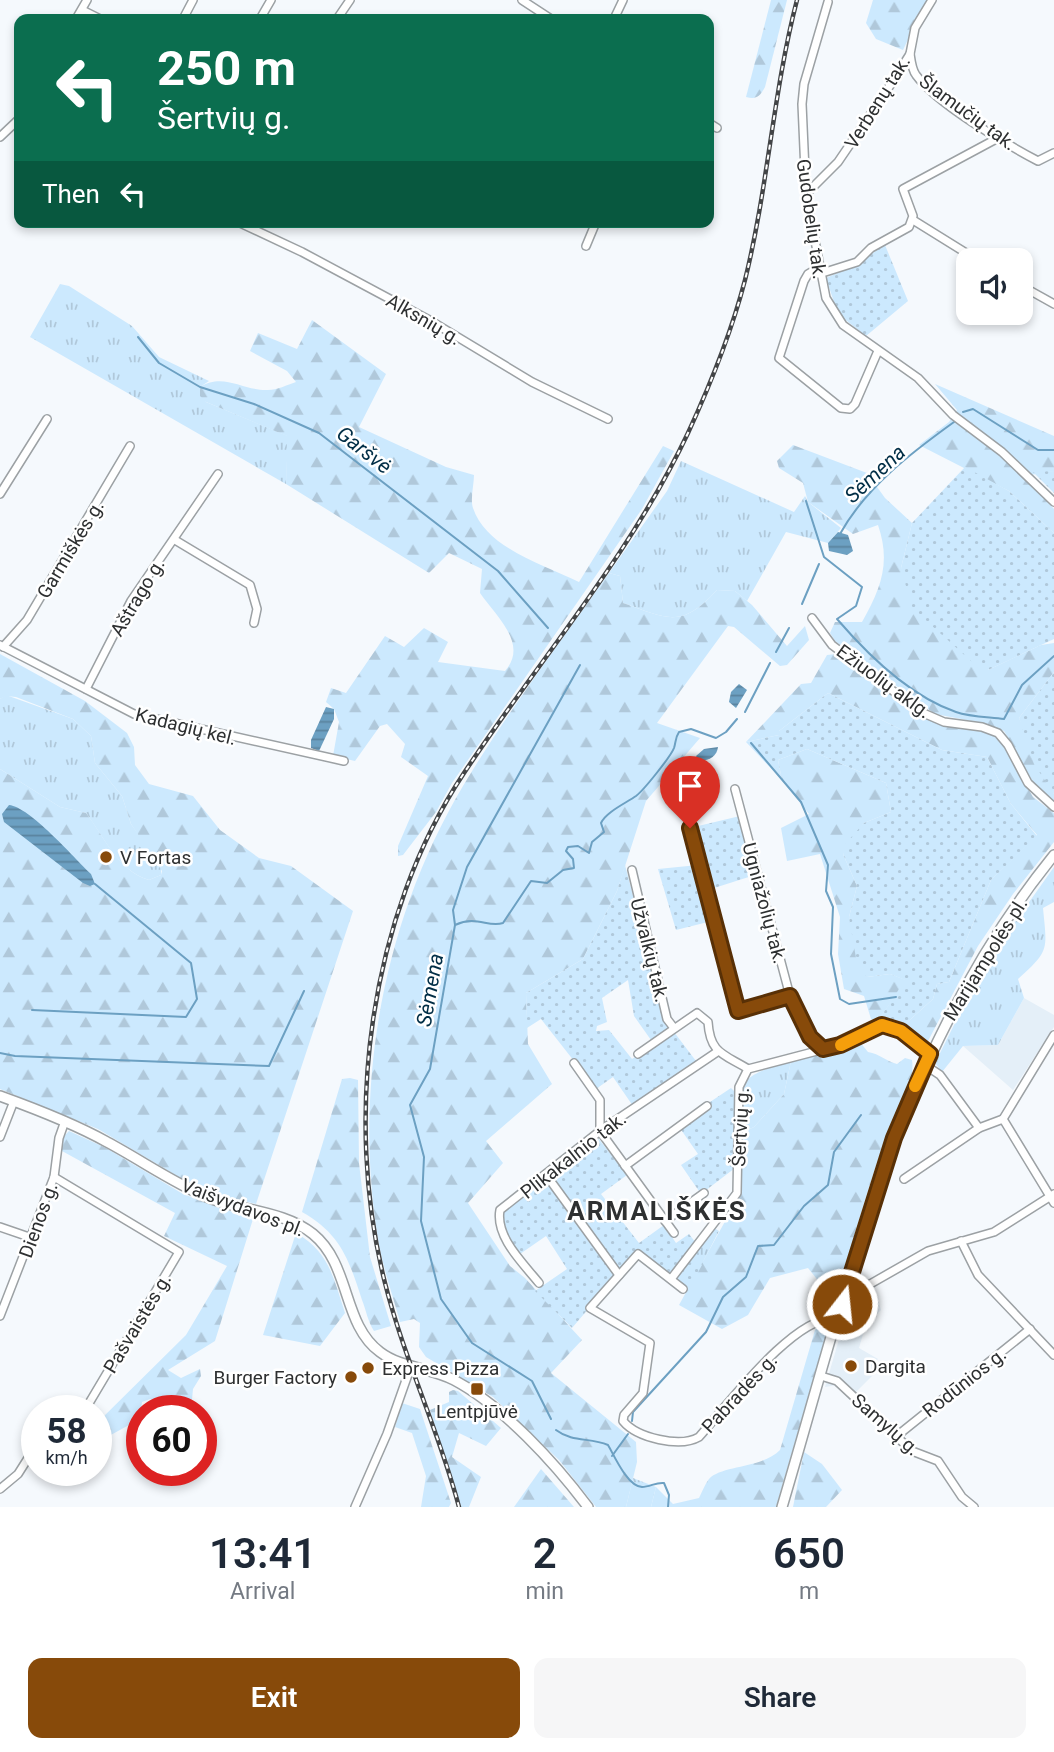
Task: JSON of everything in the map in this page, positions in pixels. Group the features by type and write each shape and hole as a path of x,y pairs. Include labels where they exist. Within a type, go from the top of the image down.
{"main road":[{"name":"Marijampolės pl.","path":"782,1507 894,1138 930,1054 984,956 1054,855"},
{"name":"Vaišvydavos pl.","path":"0,1096 65,1121 192,1190 231,1206 293,1222 313,1234 335,1260 358,1323 369,1342 389,1358 451,1378 474,1393 546,1458 588,1507"}],"street":[{"path":"79,14 87,0"},
{"path":"522,0 543,14"},
{"name":"Verbenų tak.","path":"806,194 847,151 910,54 915,28 932,0"},
{"name":"Gudobelių tak.","path":"828,2 804,84 806,194 826,298 834,314 878,351 918,378 953,415 1002,452 1054,502"},
{"path":"82,10 90,14"},
{"name":"Šlamučių tak.","path":"910,54 915,74 933,91 998,138 1038,161 1054,153"},
{"path":"0,137 14,124"},
{"path":"958,248 913,220 903,189 998,138"},
{"path":"878,351 850,409 841,408 779,358 808,274 857,262 871,248 909,227 913,220"},
{"name":"Alksnių g.","path":"250,228 431,321 532,382 608,418"},
{"path":"586,246 594,228"},
{"path":"1033,292 1054,304"},
{"path":"0,494 47,419"},
{"name":"Garmiškės g.","path":"2,646 27,620 130,446"},
{"name":"Aštrago g.","path":"86,689 131,601 218,474"},
{"path":"175,540 250,585 257,609 254,622"},
{"name":"Ežiuolių aklg.","path":"812,618 832,645 921,712 944,722 982,727 998,733 1008,745 1028,783 1054,807"},
{"name":"Kadagių kel.","path":"2,646 143,717 344,761"},
{"name":"Ugniažolių tak.","path":"736,789 790,996 810,1037 823,1049"},
{"path":"690,828 738,1011 790,996"},
{"name":"Užvalkių tak.","path":"632,870 667,1018 674,1028"},
{"path":"638,1054 697,1013 704,1016 717,1052 748,1069"},
{"name":"Šertvių g.","path":"671,1279 737,1193 739,1087 748,1069 840,1045 882,1025 901,1031 930,1054"},
{"path":"904,1179 979,1128 1003,1119 1054,1035"},
{"name":"Plikakalnio tak.","path":"539,1283 504,1237 499,1219 500,1210 547,1176 600,1131 717,1052"},
{"path":"574,1063 600,1100 600,1131 674,1233"},
{"path":"925,1065 940,1075 979,1128"},
{"path":"0,1137 14,1101"},
{"path":"625,1166 706,1106"},
{"path":"846,1289 857,1291 928,1251 994,1232 1053,1198 1003,1119"},
{"name":"Dienos g.","path":"0,1316 54,1177 59,1138 65,1121"},
{"path":"547,1176 619,1276 638,1254 683,1289"},
{"name":"Pašvaistės g.","path":"54,1177 179,1252 94,1395"},
{"path":"665,1221 704,1193"},
{"path":"0,1227 32,1238"},
{"path":"961,1241 978,1275 1054,1355"},
{"name":"Pabradės g.","path":"619,1276 590,1308 652,1346 643,1393 624,1415 623,1421 633,1429 677,1442 688,1442 699,1437 793,1337 817,1320 838,1319"},
{"name":"Rodūnios g.","path":"898,1435 1030,1329"},
{"path":"355,1507 387,1434 411,1366"},
{"name":"Samylų g.","path":"821,1377 837,1381 918,1455 938,1461 962,1497 974,1507"},
{"path":"0,1489 21,1469"}],"shaded area":[{"path":"1024,998 1054,1015 1054,1027 1013,1090 963,1046 998,1045"},
{"path":"874,1287 881,1310 866,1324 859,1348 878,1359 871,1367 875,1373 851,1397 838,1385 825,1387 850,1302"}],"green space":[{"path":"771,0 787,0 765,87 758,96 746,97"},
{"path":"873,0 927,0 903,50 876,39 866,23"},
{"path":"885,245 908,301 866,336 838,314 826,278 851,267"},
{"path":"60,284 69,286 132,326 159,357 209,381 200,387 206,402 288,436 286,484 30,337"},
{"path":"312,320 386,374 359,427 446,467 474,475 473,508 490,534 518,554 579,582 663,446 674,451 642,509 452,783 436,812 403,855 398,856 398,846 428,776 401,757 405,744 387,724 380,726 355,761 333,756 339,722 334,709 326,702 331,688 346,693 385,636 404,647 424,628 448,642 438,662 505,671 511,661 512,641 508,630 480,593 482,569 449,553 429,573 286,484 287,436 206,402 200,396 200,387 217,381 259,390 296,382 287,371 250,351 258,333 297,349"},
{"path":"935,384 1054,436 1054,471 1024,476 1054,509 1054,533 1009,491 919,445 949,422 957,410"},
{"path":"793,445 867,473 885,498 912,523 901,568 988,670 1041,645 1054,643 1054,672 1019,718 1054,794 1054,803 1031,779 1004,731 982,723 935,714 835,641 830,633 835,622 862,622 874,598 884,563 882,539 878,525 853,534 808,502 803,483 779,468 777,461"},
{"path":"681,461 794,512 805,496 808,502 841,528 828,543 786,532 747,601 735,591 717,590 694,611 674,617 623,603 620,576 609,573 667,491"},
{"path":"965,467 1009,491 1054,533 1054,639 988,670 980,669 912,608 901,568 912,523"},
{"path":"1054,471 1054,493 1033,472"},
{"path":"609,573 620,576 623,603 652,613 674,617 684,615 694,611 717,590 735,591 752,605 787,646 805,626 809,640 787,665 780,666 734,627 728,626 657,723 700,738 646,801 617,891 583,959 526,993 528,1044 552,1084 486,1141 503,1163 468,1203 510,1266 525,1278 582,1340 551,1373 636,1442 637,1462 626,1507 596,1507 559,1460 493,1397 426,1357 419,1347 420,1323 414,1319 400,1322 379,1245 369,1127 372,1068 380,1008 412,893 435,838 497,731"},
{"name":"V Fortas","path":"0,654 85,701 127,733 134,747 135,765 149,784 193,796 220,830 259,858 291,866 353,911 256,1204 211,1193 98,1129 0,1089 0,769 60,807 86,813 120,861 138,875 149,880 161,875 162,871 131,824 122,796 95,763 91,736 73,719 16,697 6,696 0,699"},
{"path":"836,654 931,721 987,732 1000,739 1033,797 1054,813 1054,842 1013,894 978,946 928,1041 921,1045 902,1027 933,999 937,984 949,982 991,880 1037,835 1011,804 987,757 942,750 828,693 779,731 779,735 746,742 801,684 811,683 827,655"},
{"path":"1054,672 1054,794 1034,764 1019,718"},
{"path":"828,693 942,750 987,757 1011,804 1037,836 991,880 949,982 937,984 933,999 902,1027 878,1021 905,980 890,974 867,977 857,964 849,917 857,886 843,854 846,843 864,823 891,812 886,783 807,749 778,760 782,780 746,742 779,735 779,731"},
{"path":"6,695 73,719 91,736 95,763 122,796 131,824 161,866 161,875 149,880 138,876 120,861 86,813 60,807 0,769 0,699"},
{"path":"807,749 886,783 891,812 864,823 843,854 857,886 849,917 867,977 890,974 906,980 878,1021 871,1019 864,996 844,989 838,954 840,917 820,854 787,861 781,828 809,814 782,780 778,760"},
{"path":"740,816 755,875 711,889 694,827"},
{"path":"625,865 668,1029 651,1040 634,1016 628,980 602,998 607,1022 597,1026 596,1031 609,1030 632,1059 674,1032 696,1061 633,1106 613,1077 596,1089 541,1019 527,1028 526,993 583,959 617,891"},
{"path":"698,865 712,921 676,930 658,869"},
{"path":"1054,867 1054,902 1043,908 1044,948 1036,962 1018,979 1024,998 998,1045 963,1046 942,1072 935,1063 983,967"},
{"path":"859,1041 868,1052 893,1063 897,1064 905,1058 912,1060 912,1070 907,1091 877,1162 833,1308 815,1315 820,1283 808,1268 770,1278 748,1315 722,1329 679,1305 739,1196 741,1133 754,1127 784,1094 791,1061"},
{"path":"791,1061 784,1094 754,1127 741,1133 741,1101 746,1082 751,1076"},
{"path":"342,1079 358,1080 359,1163 370,1257 391,1326 374,1331 342,1249 326,1229 302,1212"},
{"path":"731,1088 735,1092 735,1168 701,1194 681,1165 698,1154 677,1124"},
{"path":"69,1131 106,1148 183,1194 253,1219 215,1341 168,1370 181,1378 200,1369 201,1376 192,1395 126,1395 126,1427 112,1434 112,1408 186,1335 227,1266 164,1236 175,1213 62,1151 62,1138"},
{"path":"598,1138 627,1175 601,1194 639,1243 664,1225 676,1243 689,1234 696,1243 671,1276 637,1252 572,1328 535,1291 567,1269 546,1236 520,1254 506,1236 502,1211"},
{"path":"714,1228 719,1231 688,1291 677,1276"},
{"path":"296,1233 323,1257 345,1313 320,1346 263,1335"},
{"path":"692,1257 702,1265 688,1291 676,1280"},
{"path":"827,1320 829,1324 776,1507 651,1507 656,1487 673,1504 699,1498 709,1479 715,1475 763,1461 780,1450 815,1330"},
{"path":"458,1391 501,1428 486,1446 459,1433 452,1457 481,1477 469,1507 461,1507 430,1410 449,1402 449,1392"},
{"path":"402,1403 420,1409 451,1503 449,1507 421,1507 426,1476 412,1433 395,1427"},
{"path":"804,1452 822,1464 842,1490 826,1507 793,1507"},
{"path":"541,1469 574,1507 514,1507"},
{"path":"633,1478 656,1487 651,1507 626,1507"}],"water":[{"path":"838,532 848,535 853,551 847,555 829,551 828,543"},
{"path":"739,684 747,690 736,708 729,702 731,692"},
{"path":"326,707 334,709 334,719 319,751 311,748 311,740"},
{"path":"718,747 711,758 698,760 696,756 704,749"},
{"path":"9,805 28,814 51,834 91,874 95,884 90,886 83,883 4,822 2,814"}],"waterway":[{"name":"Garšvė","path":"138,337 159,363 200,387 254,404 319,433 498,571 548,628"},
{"name":"Sėmena","path":"963,412 973,409 1038,450 1054,450"},
{"name":"Sėmena","path":"840,534 876,486 954,422"},
{"path":"806,501 824,557 862,587 856,606 837,619 890,673 922,696 961,714 1004,719 1022,685 1054,656"},
{"name":"Sėmena","path":"802,604 819,564"},
{"name":"Sėmena","path":"776,652 789,628"},
{"name":"Sėmena","path":"745,712 770,663"},
{"name":"Garšvė","path":"455,925 453,910 467,867 580,665"},
{"name":"Sėmena","path":"551,1419 532,1381 472,1343 441,1299 421,1221 424,1157 410,1105 430,1069 455,925 470,921 503,923 531,881 547,883 563,870 574,868 573,859 566,851 568,847 578,846 589,853 592,842 604,832 601,823 612,811 645,787 672,752 679,732 691,729 716,738 726,732 737,719"},
{"path":"751,743 801,802 828,865 826,891 833,907 831,954 840,999 849,1004 896,997"},
{"path":"32,1010 186,1017 197,999 191,963 95,884"},
{"path":"0,1053 15,1056 269,1066 304,991"},
{"path":"632,1421 633,1412 706,1332 723,1297 746,1277 758,1246 774,1245 804,1206 828,1185 834,1152 861,1115"},
{"name":"Sėmena","path":"556,1430 569,1437 608,1445 626,1476 636,1485 645,1487 664,1483 669,1495 668,1507"},
{"path":"612,1456 628,1434"}],"railway":[{"path":"459,1507 393,1311 372,1219 366,1153 366,1086 373,1019 386,953 406,890 432,829 464,773 639,522 665,478 705,396 727,339 745,280 797,0"}],"slow traffic":[{"path":"841,1045 882,1025 901,1031 930,1054 915,1086"}],"place":[{"name":"V Fortas","path":"106,857"},
{"name":"Dargita","path":"851,1366"},
{"name":"Express Pizza","path":"368,1368"},
{"name":"Burger Factory","path":"351,1377"},
{"name":"Lentpjūvė","path":"477,1389"}],"district":[{"name":"ARMALIŠKĖS","path":"657,1211"}],"route":[{"path":"690,828 738,1011 790,996 799,1021 823,1049 840,1045 882,1025 901,1031 930,1054 894,1138 842,1304"}]}
